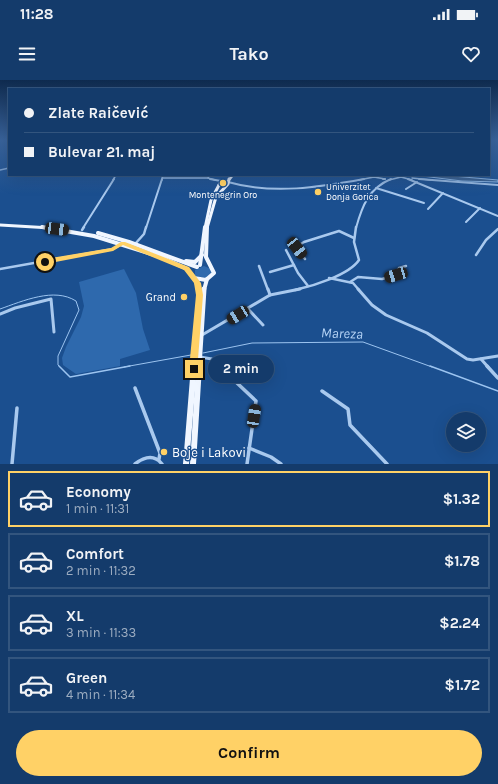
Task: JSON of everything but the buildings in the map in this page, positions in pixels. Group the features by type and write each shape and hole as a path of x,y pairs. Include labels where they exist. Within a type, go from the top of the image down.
{"main road":[{"path":"186,464 200,295 192,270 198,266 202,255 206,217 211,200 220,183 230,176"},
{"path":"193,464 204,285 207,279 214,273 214,269 210,266 206,255 210,213 216,196 227,184 231,176"},
{"path":"220,183 227,184"},
{"path":"220,183 227,184"},
{"path":"0,224 46,225 82,230 135,244 180,261 198,266 210,266"},
{"path":"0,224 69,230 123,243 183,266 193,276 200,280 207,279"},
{"path":"180,261 194,262 202,255"}],"street":[{"path":"82,230 115,176"},
{"path":"135,244 144,234 162,176 208,178 220,183"},
{"path":"201,335 270,295 308,286 339,275 358,262 359,255 354,238 362,203 386,180 397,176 411,179 498,216"},
{"path":"227,184 250,188 271,188 339,184 378,178 386,180"},
{"path":"411,179 498,185"},
{"path":"214,180 220,183"},
{"path":"406,189 417,181"},
{"path":"376,188 424,203"},
{"path":"428,209 443,193"},
{"path":"466,222 481,208"},
{"path":"476,255 486,240 498,229"},
{"path":"305,259 296,247 304,242 339,231 354,238"},
{"path":"0,269 113,249 123,243"},
{"path":"286,250 308,286"},
{"path":"270,272 294,265"},
{"path":"259,266 270,295"},
{"path":"329,278 341,282 350,282 367,276 383,279 396,275 399,268 406,266"},
{"path":"339,275 341,282"},
{"path":"350,282 360,290 372,305 386,315 427,334 464,358 473,360 498,356"},
{"path":"0,314 50,299 52,301 54,332"},
{"path":"248,309 263,325"},
{"path":"200,358 212,359 233,381 255,398 256,404 247,464"},
{"path":"481,359 498,378"},
{"path":"135,388 160,453 159,459"},
{"path":"322,391 348,409 350,425 387,464"},
{"path":"12,464 16,408"},
{"path":"249,448 271,457 281,464"},
{"path":"135,464 147,457 153,456 159,459 162,464"}],"shaded area":[{"path":"422,176 452,176 498,180 498,182 462,181"},
{"path":"204,266 211,269 212,273 206,278 195,276 195,270"},
{"path":"124,269 136,293 143,329 150,350 120,359 120,366 76,374 63,365 62,358 81,317 84,306 79,282"}],"waterway":[{"name":"Mareza","path":"0,309 28,299 48,295 67,297 76,301 79,310 58,356 58,365 70,377 130,366"},
{"name":"Mareza","path":"203,353 252,343 363,342 432,367"},
{"name":"Mareza","path":"124,367 191,355"},
{"name":"Mareza","path":"430,366 498,391"}],"place":[{"name":"Montenegrin Oro","path":"223,183"},
{"name":"Univerzitet Donja Gorica","path":"318,192"},
{"name":"Grand","path":"184,297"},
{"name":"Boje i Lakovi","path":"164,452"}],"route":[{"path":"45,262 113,249 123,243 186,268 190,271 198,283 200,295 194,369"}]}
